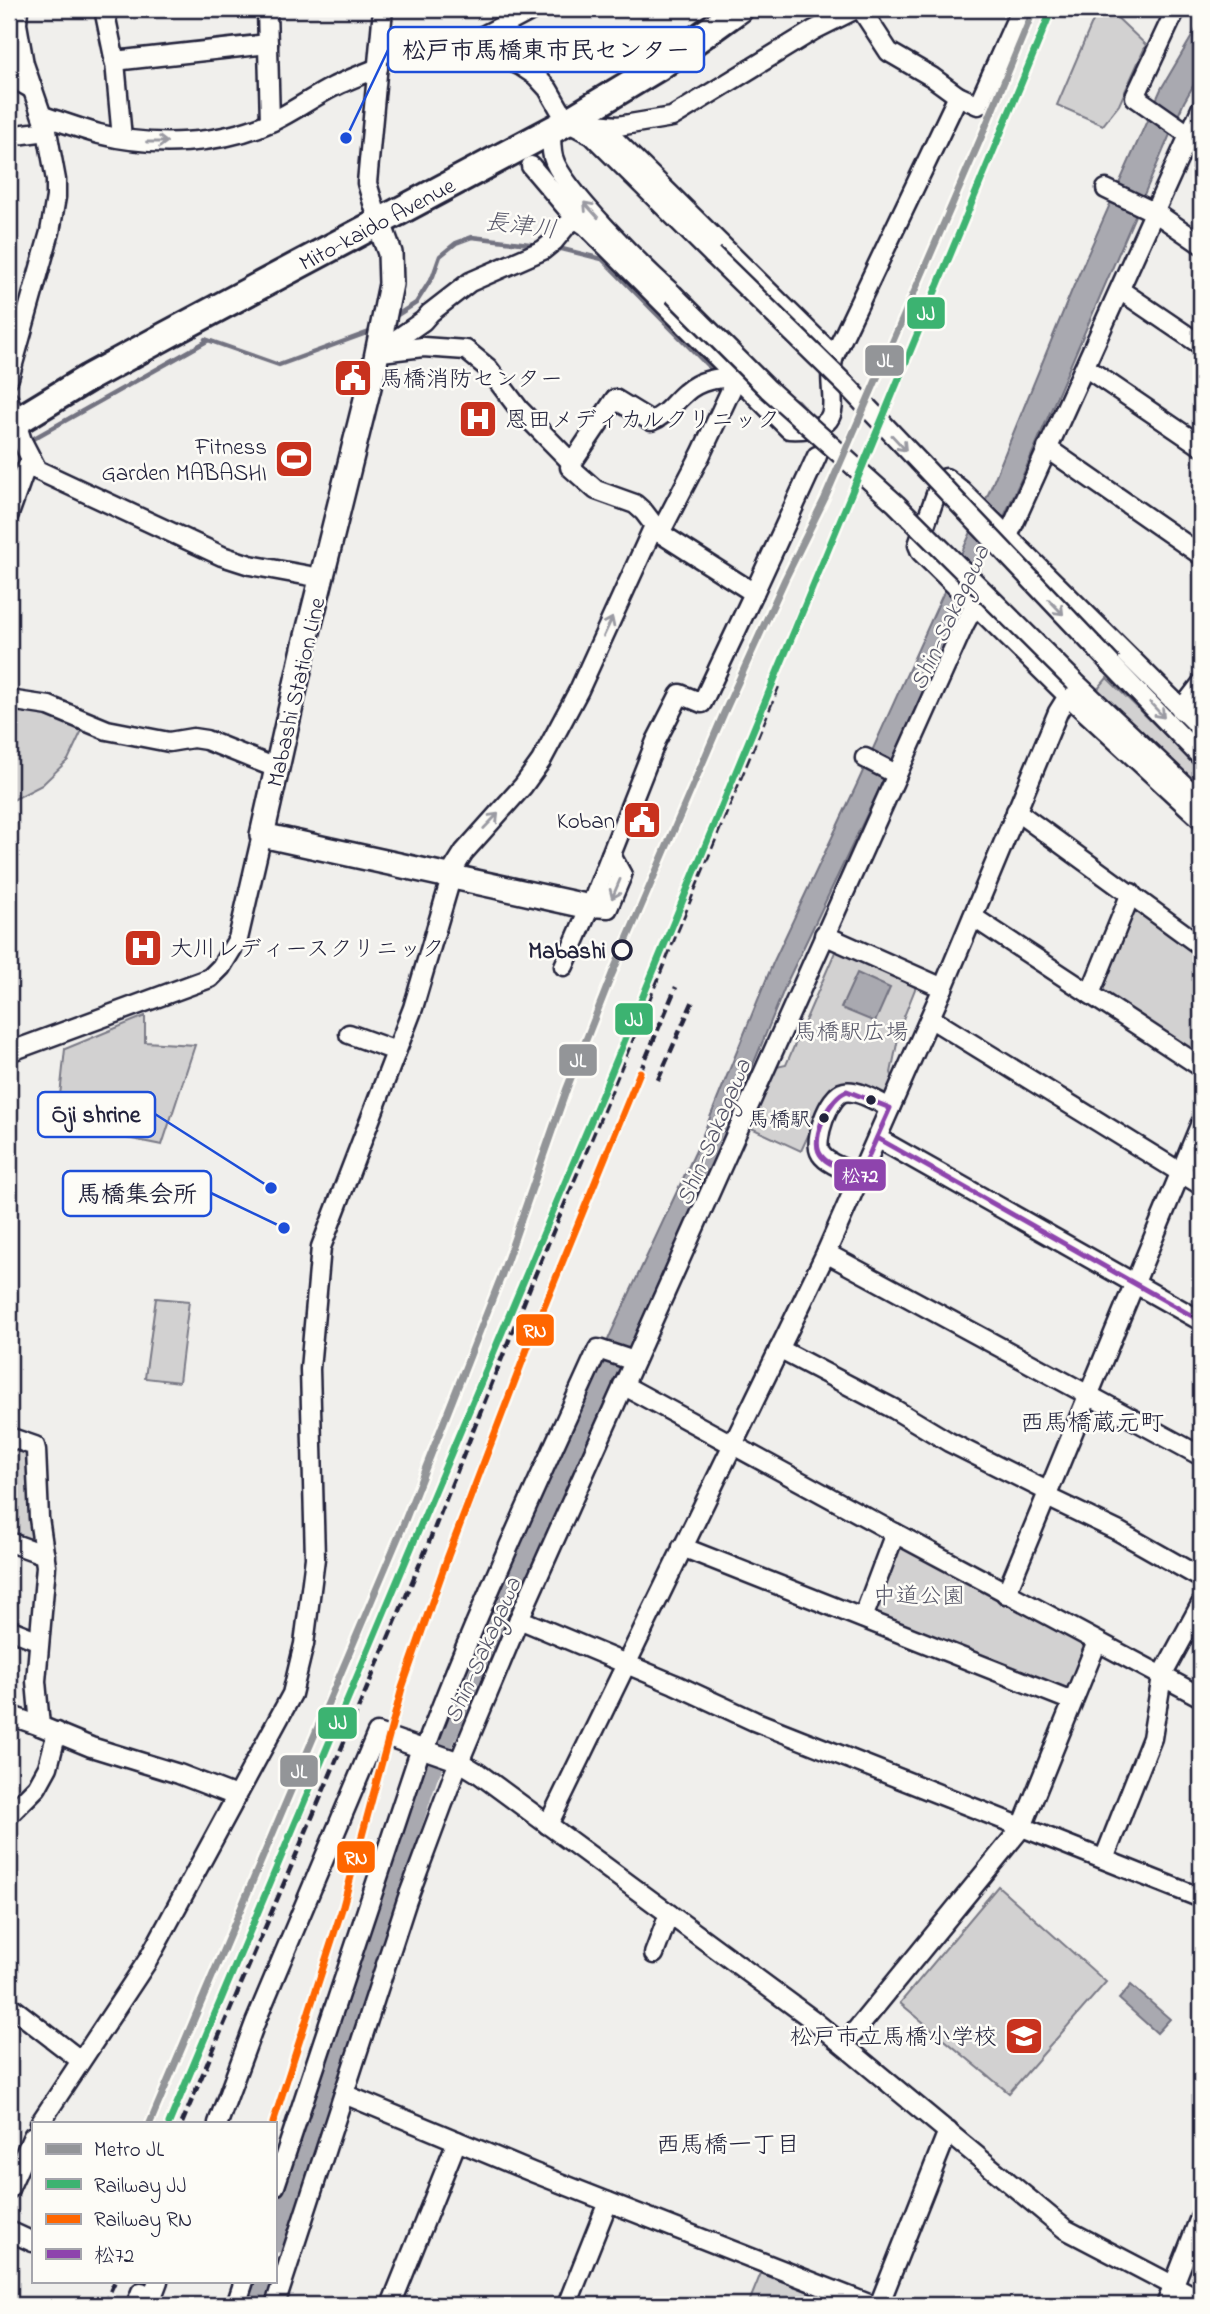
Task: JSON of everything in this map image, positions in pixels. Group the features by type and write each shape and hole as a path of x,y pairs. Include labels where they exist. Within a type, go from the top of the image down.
{"highway":[{"name":"Mito-kaido Avenue","path":"19,435 167,335 559,126 660,66 739,9"}],"main road":[{"name":"Mabashi Station Line","path":"262,835 388,300 392,268 380,223"},
{"path":"262,835 590,907"}],"street":[{"path":"9,378 50,232 55,208 56,180 45,123 32,89 20,41 18,9"},
{"path":"104,9 114,61 122,138"},
{"path":"267,9 270,122"},
{"path":"380,223 367,183 383,9"},
{"path":"559,126 618,126 672,117 814,30 856,9"},
{"path":"861,9 890,52 958,96 978,105 1021,9"},
{"path":"1176,9 1161,36 1135,97 1195,139"},
{"path":"476,48 481,37 528,10"},
{"path":"114,61 268,44"},
{"path":"9,136 45,123 151,143 196,140 242,132 270,122 379,60 476,48 497,54 536,76 558,104 559,126 553,158 564,176 642,265 768,389 896,504 1071,689 1201,820"},
{"path":"9,76 32,89"},
{"path":"531,166 576,219 789,429 818,428 831,413 834,392 831,373 834,356 958,96"},
{"path":"1008,536 1156,213 1195,139 1201,109"},
{"path":"559,126 592,135 848,387 1201,757"},
{"path":"559,126 600,130 612,137 834,356"},
{"path":"1106,189 1156,213 1201,244"},
{"path":"379,342 423,321 470,282 548,246 576,219"},
{"path":"1120,290 1201,345"},
{"path":"379,342 466,350 488,368 519,408 572,463 615,399 651,421 661,418 698,383 737,377"},
{"path":"1085,367 1201,446"},
{"path":"41,2122 148,1960 292,1694 300,1668 315,1558 310,1369 317,1269 326,1230 413,1008 451,875 464,852 523,786 541,761 657,530 701,454 737,377"},
{"path":"9,514 23,475 19,435"},
{"path":"19,435 37,470 56,480 222,556 250,565 321,578"},
{"path":"1047,448 1201,555"},
{"path":"564,966 656,741 680,694 702,703 817,456"},
{"path":"570,467 596,490 635,505 644,512 657,530 754,593"},
{"path":"1201,728 1008,536 946,478 941,480 918,545 942,575 1201,801"},
{"path":"275,2305 456,1761 824,934 975,605"},
{"path":"1181,710 1201,684"},
{"path":"548,1825 826,1253 943,988 1058,712 1071,689"},
{"path":"9,700 49,706 107,730 169,742 193,738 206,740 276,768"},
{"path":"865,758 896,774"},
{"path":"1016,811 1201,946"},
{"path":"9,1052 210,978 221,967 238,939 262,835"},
{"path":"1090,994 1131,893"},
{"path":"973,917 1201,1067"},
{"path":"824,934 943,988"},
{"path":"930,1018 1201,1185"},
{"path":"349,1034 396,1051"},
{"path":"860,1175 825,1159 819,1152 818,1136 834,1099 839,1093 854,1092 890,1108"},
{"path":"1006,1594 1201,1124"},
{"path":"877,1138 1201,1321"},
{"path":"826,1253 1201,1456"},
{"path":"276,2183 423,1749 502,1559 598,1349 634,1361"},
{"path":"779,1349 894,1409 949,1442 1201,1578"},
{"path":"623,1385 1201,1697"},
{"path":"9,1437 30,1442 36,1450 39,1518 46,1566 36,1681 49,1729 48,1766 37,1787 9,1815"},
{"path":"863,1618 895,1533"},
{"path":"9,1542 45,1555"},
{"path":"682,1547 1072,1701"},
{"path":"1104,1858 1152,1738 1162,1676 1201,1604"},
{"path":"519,1619 754,1721 1201,1898"},
{"path":"9,1629 39,1641"},
{"path":"844,2045 1022,1827 1097,1642"},
{"path":"9,1715 91,1747 169,1771 236,1796"},
{"path":"218,2122 255,2023 377,1733 456,1761 548,1825 844,2045 1065,2229 1201,2300"},
{"path":"654,1954 669,1914"},
{"path":"9,2005 80,2060"},
{"path":"344,2094 608,2202 871,2305"},
{"path":"879,2305 948,2131"},
{"path":"9,2189 32,2138"},
{"path":"391,2305 457,2141"},
{"path":"567,2305 608,2202"},
{"path":"1166,2305 1201,2215"},
{"path":"9,2231 32,2242"},
{"path":"236,2305 244,2282"}],"green space":[{"path":"1098,9 1108,9 1146,45 1119,105 1103,125 1057,105"},
{"path":"1107,678 1201,770 1201,792 1097,690"},
{"path":"9,708 39,709 84,726 68,760 42,785 9,802"},
{"path":"1142,909 1201,954 1201,1059 1102,994 1100,988 1129,915"},
{"name":"馬橋駅広場","path":"838,945 917,984 901,1024 891,1073 894,1080 888,1095 852,1082 830,1088 801,1151 745,1125 772,1068 786,1065"},
{"path":"145,1016 145,1042 195,1045 162,1145 57,1124 65,1049"},
{"path":"156,1298 189,1301 179,1382 145,1378"},
{"path":"9,1442 32,1451 34,1545 9,1536"},
{"name":"中道公園","path":"906,1546 1085,1643 1083,1663 1069,1688 1064,1692 874,1613 896,1549"},
{"path":"998,1886 1106,1982 1009,2093 900,2003"},
{"path":"761,2273 826,2299 823,2305 748,2305"}],"water":[{"path":"1201,21 1201,72 1184,102 1023,475 787,982 715,1158 548,1528 532,1518 611,1333 700,1142 773,963 990,490 1072,290 1161,89"},
{"path":"857,973 890,988 875,1022 841,1008"},
{"path":"1131,1985 1170,2019 1157,2033 1119,1999"}],"waterway":[{"name":"長津川","path":"391,319 416,303 433,276 440,256 456,243 472,237 538,245"},
{"name":"長津川","path":"554,247 602,259 713,371"},
{"name":"長津川","path":"205,339 279,365 372,331"},
{"path":"29,441 207,341"},
{"name":"長津川","path":"786,397 797,401 814,419"},
{"name":"Shin-Sakagawa","path":"276,2237 425,1775 554,1492"},
{"name":"Shin-Sakagawa","path":"254,2305 262,2282"}],"railway":[{"path":"182,2122 427,1547 530,1287 779,684"},
{"path":"640,1072 676,987"},
{"path":"658,1080 693,1001"},
{"path":"104,2305 115,2282"}],"metro line":[{"name":"JL","path":"150,2122 398,1538 501,1277 567,1088 612,974 724,713 825,498 1034,9"}],"rail line":[{"name":"JJ","path":"169,2122 612,1071 1052,9"},
{"name":"RN","path":"273,2122 343,1906 402,1688 448,1556 529,1344 640,1072"}],"transit line":[{"name":"松72","path":"847,1091 890,1108 860,1175 828,1162 820,1154 818,1147 823,1118 834,1101 847,1091"},
{"name":"松72","path":"877,1138 1201,1321"}],"place":[{"name":"松戸市馬橋東市民センター","path":"346,138"},
{"name":"馬橋消防センター","path":"353,378"},
{"name":"恩田メディカルクリニック","path":"478,419"},
{"name":"Fitness Garden MABASHI","path":"294,459"},
{"name":"Koban","path":"642,820"},
{"name":"大川レディースクリニック","path":"143,948"},
{"name":"Mabashi","path":"622,950"},
{"name":"馬橋駅","path":"824,1118"},
{"name":"Ōji shrine","path":"271,1188"},
{"name":"馬橋集会所","path":"284,1228"},
{"name":"松戸市立馬橋小学校","path":"1024,2036"}],"district":[{"name":"西馬橋蔵元町","path":"1092,1422"},
{"name":"西馬橋一丁目","path":"728,2144"}]}
